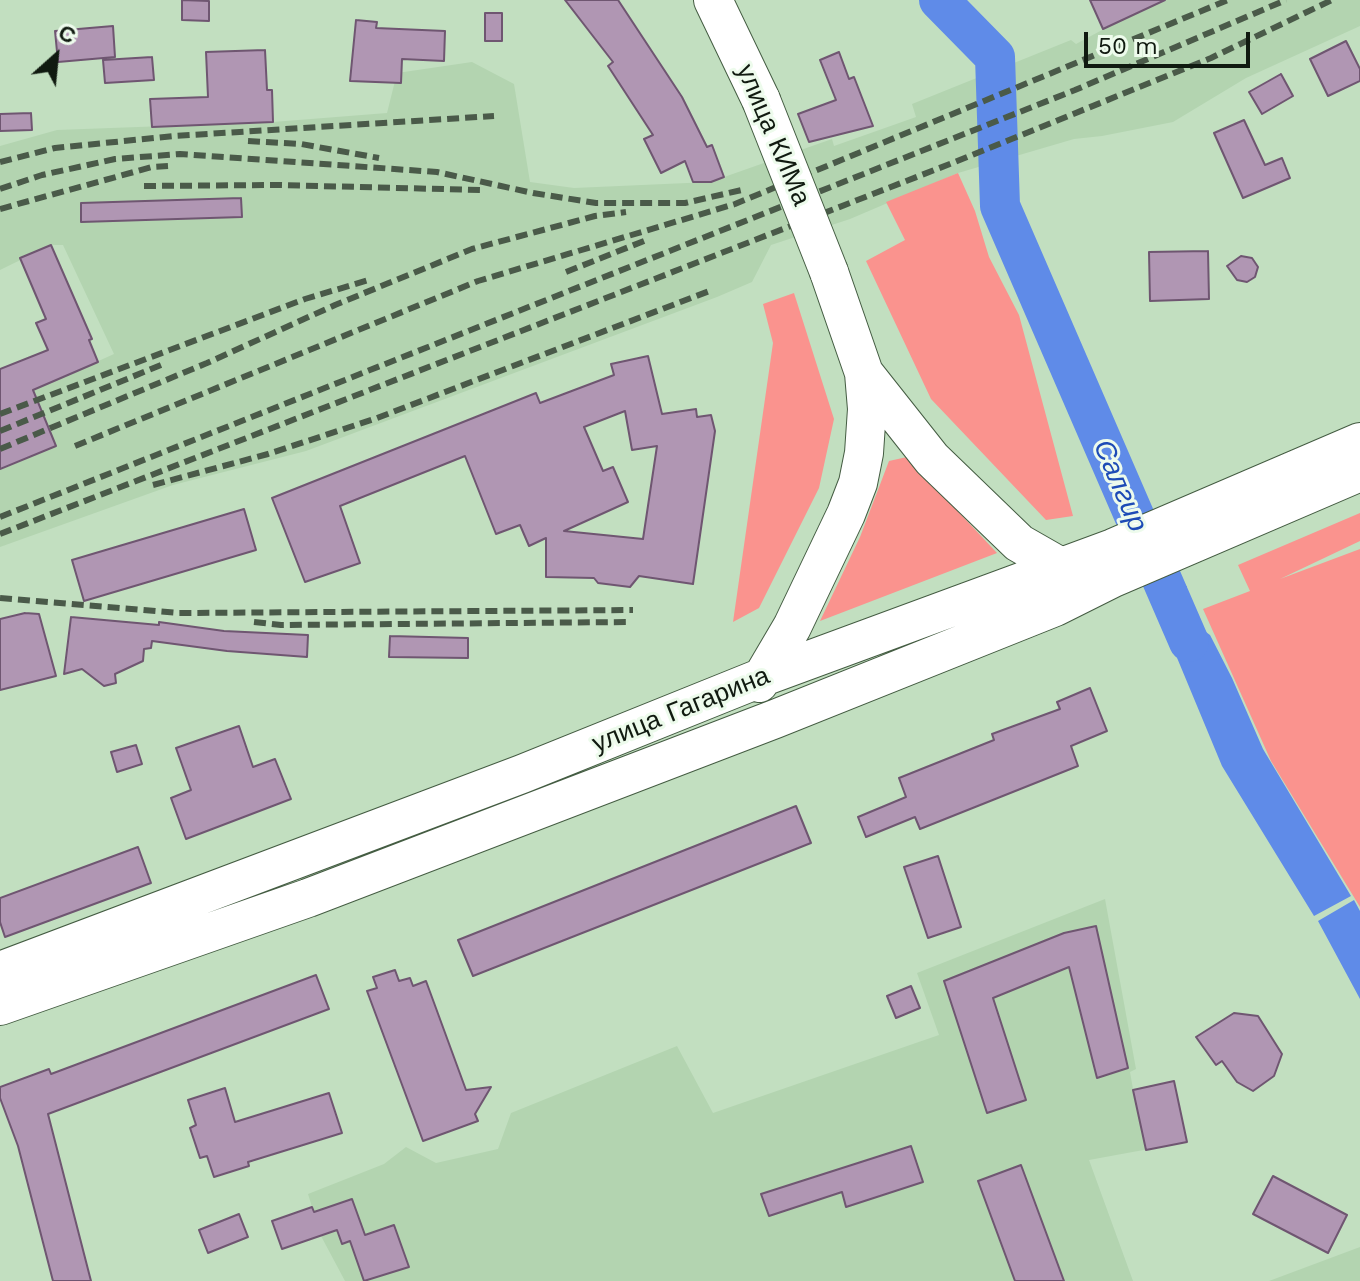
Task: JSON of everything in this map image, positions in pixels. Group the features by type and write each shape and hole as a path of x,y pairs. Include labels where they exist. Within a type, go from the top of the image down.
{"main road":[{"name":"улица КИМа","path":"713,0 761,100 829,272 864,373"},
{"path":"864,373 911,435 951,478 1019,543 1061,567"},
{"path":"722,739 763,677 799,613 858,483 867,409 864,373"},
{"name":"улица Гагарина","path":"0,971 522,774 763,677 1061,567 1108,565 1192,529 1360,442"},
{"name":"улица Гагарина","path":"1192,529 1360,472"},
{"name":"улица Гагарина","path":"0,1006 308,898 1040,613 1099,587 1108,565"}],"shaded area":[{"path":"1158,0 1360,0 1360,26 1246,78 1173,122 1074,139 958,173 850,219 771,245 752,282 717,297 306,451 173,485 0,547 0,470 56,446 34,390 114,354 63,245 51,245 0,270 0,146 57,130 273,122 387,113 397,73 472,62 514,84 530,182 574,188 710,182 832,139 834,146 916,117 912,104 1071,40 1076,44"},
{"path":"958,173 975,211 989,257 1019,315 1073,516 1046,520 931,399 866,261 905,240 886,202"},
{"path":"794,293 834,419 819,488 759,608 733,622 773,343 763,304"},
{"path":"907,457 997,553 820,621 860,537 889,461"},
{"path":"1360,513 1360,541 1280,579 1360,549 1360,907 1271,761 1203,609 1250,591 1238,565"},
{"path":"1105,899 1136,1069 1130,1072 1133,1089 1174,1081 1187,1142 1089,1160 1133,1281 345,1281 321,1236 308,1194 384,1164 406,1147 436,1163 498,1149 511,1113 677,1046 713,1113 939,1035 917,973"},
{"path":"1360,1247 1360,1281 1269,1281"}],"water":[{"path":"1187,586 1187,608 1191,621 1210,635 1263,749 1351,896 1314,916 1222,766 1153,600"},
{"path":"1354,900 1360,911 1360,999 1318,921"}],"building":[{"path":"182,0 209,1 209,21 182,20"},
{"path":"565,0 618,0 682,97 707,147 712,145 724,177 711,182 693,182 685,161 661,173 644,139 653,135 608,66 613,62"},
{"path":"1090,0 1165,0 1103,29"},
{"path":"485,13 502,13 502,41 485,41"},
{"path":"356,20 377,22 376,28 445,31 444,61 402,59 401,83 350,81"},
{"path":"113,26 115,57 58,62 55,31"},
{"path":"1346,41 1360,69 1360,81 1328,96 1310,59"},
{"path":"265,50 267,90 272,90 273,122 152,127 150,99 208,97 206,52"},
{"path":"839,52 849,79 854,77 873,126 809,142 798,114 836,100 820,60"},
{"path":"152,57 154,80 105,83 103,60"},
{"path":"1281,74 1293,96 1262,114 1249,92"},
{"path":"31,113 32,130 0,131 0,114"},
{"path":"1244,120 1265,165 1282,158 1290,178 1243,198 1214,133"},
{"path":"241,198 242,217 81,222 81,203"},
{"path":"51,245 92,339 89,340 98,362 33,390 56,446 0,469 0,369 48,350 36,323 46,319 20,258"},
{"path":"1208,251 1209,299 1150,301 1149,252"},
{"path":"1241,256 1252,258 1258,267 1255,277 1247,282 1237,280 1227,266"},
{"path":"648,356 662,414 696,409 697,417 711,415 715,431 693,584 639,576 630,587 598,583 594,578 546,577 546,538 529,546 520,525 496,534 465,456 340,506 360,563 305,582 272,498 536,393 540,403 614,375 611,364","holes":["625,411 632,450 657,446 643,539 564,531 628,502 613,467 603,471 584,427"]},
{"path":"244,509 256,550 84,601 72,560"},
{"path":"25,613 39,614 56,676 0,690 0,619"},
{"path":"71,617 308,635 307,657 152,641 151,648 144,649 143,661 115,674 116,683 104,686 82,669 64,674"},
{"path":"390,636 468,638 468,658 389,657"},
{"path":"1090,688 1107,731 1071,746 1078,766 920,829 915,817 866,837 858,817 906,797 899,778 994,740 992,734 1060,709 1057,702"},
{"path":"239,726 253,767 275,759 291,799 186,839 171,798 191,790 176,748"},
{"path":"136,745 142,764 117,772 111,752"},
{"path":"796,806 811,843 473,976 458,940"},
{"path":"138,847 151,883 5,937 0,922 0,898"},
{"path":"938,856 961,927 928,938 904,867"},
{"path":"1096,926 1128,1068 1097,1078 1069,967 993,998 1026,1100 987,1113 944,981 1064,933"},
{"path":"395,970 399,981 410,978 413,986 426,981 466,1090 491,1087 475,1114 478,1121 423,1141 367,991 377,988 373,977"},
{"path":"316,975 329,1009 48,1114 91,1281 53,1281 18,1146 0,1098 0,1087 49,1069 51,1074"},
{"path":"911,986 920,1008 896,1018 887,996"},
{"path":"1234,1013 1258,1016 1282,1054 1274,1076 1253,1091 1237,1082 1222,1061 1216,1065 1196,1037"},
{"path":"1174,1081 1187,1142 1146,1150 1133,1090"},
{"path":"225,1088 235,1122 329,1093 342,1133 248,1162 249,1166 214,1177 207,1156 200,1158 190,1128 196,1125 188,1100"},
{"path":"911,1146 923,1182 846,1207 842,1192 769,1216 761,1194"},
{"path":"1021,1165 1064,1281 1015,1281 978,1181"},
{"path":"1273,1176 1347,1215 1328,1253 1253,1214"},
{"path":"352,1199 365,1235 394,1225 409,1267 364,1281 350,1241 342,1244 337,1230 282,1249 272,1221 312,1207 314,1212"},
{"path":"239,1214 248,1237 208,1253 199,1230"}],"waterway":[{"name":"Салгир","path":"939,0 995,57 1000,206 1189,642"}],"railway":[{"path":"75,446 478,281 735,204 1228,0"},
{"path":"0,517 1075,90 1286,0"},
{"path":"0,534 955,162 1211,58 1332,0"},
{"path":"0,162 55,148 174,136 494,116"},
{"path":"248,141 301,144 379,158"},
{"path":"0,189 42,175 115,159 180,154 437,172 596,203 685,203 746,189"},
{"path":"0,209 152,167 168,166"},
{"path":"144,186 278,185 481,190"},
{"path":"0,449 472,249 595,216 626,212"},
{"path":"566,272 649,239"},
{"path":"0,414 305,299 372,279"},
{"path":"153,485 268,454 377,418 712,290"},
{"path":"0,431 161,365"},
{"path":"0,598 179,613 633,610"},
{"path":"254,622 281,625 631,622"}]}
